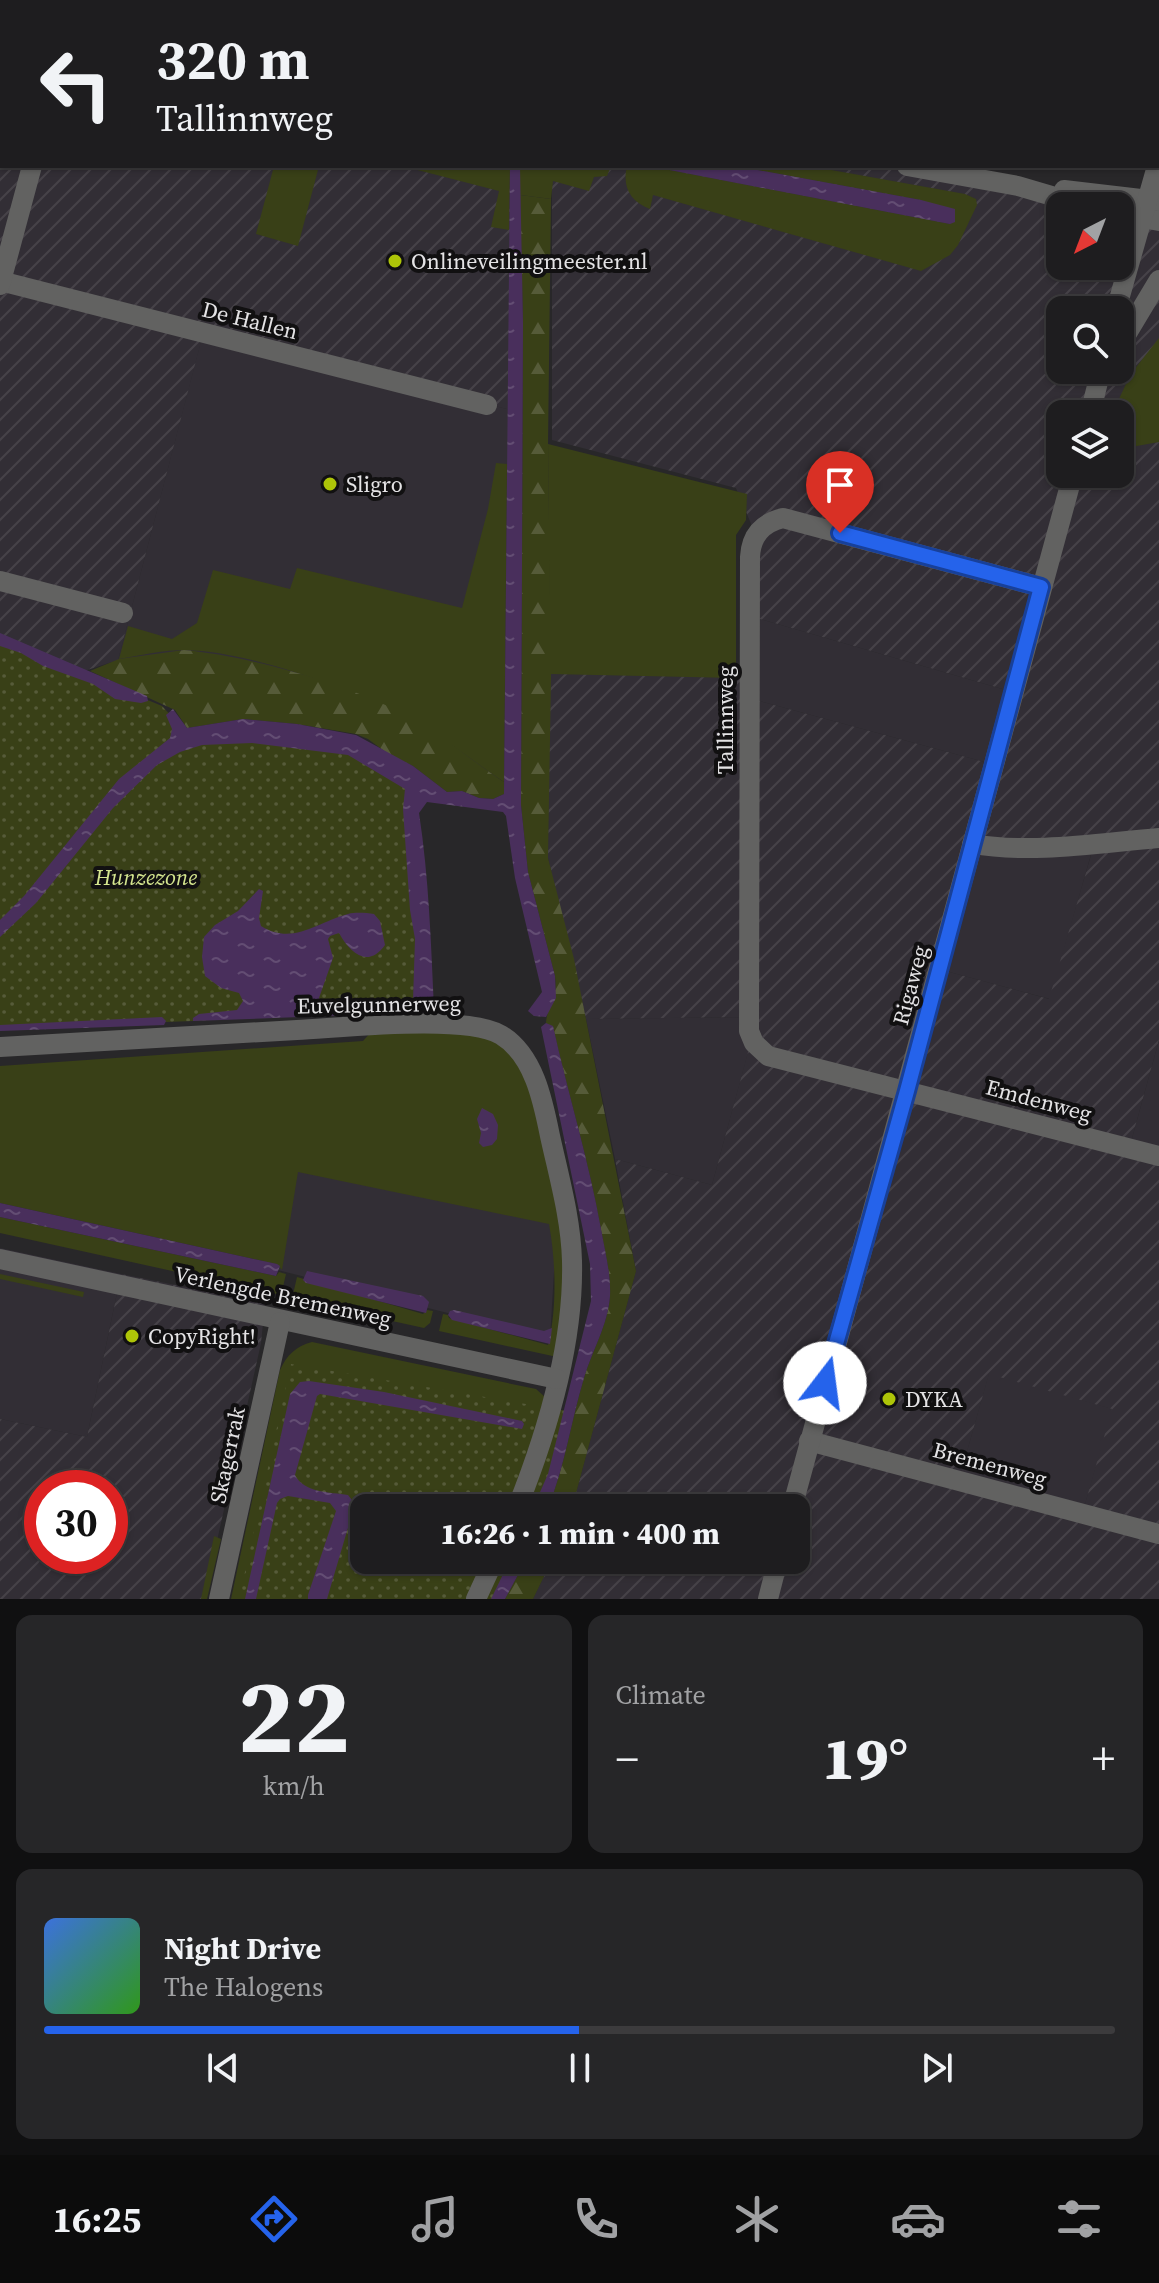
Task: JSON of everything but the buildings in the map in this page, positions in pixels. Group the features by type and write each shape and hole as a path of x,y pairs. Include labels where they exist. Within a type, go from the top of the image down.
{"street":[{"name":"De Hallen","path":"31,168 0,282 487,405"},
{"path":"918,168 1151,210"},
{"path":"1121,296 1151,210 1157,168"},
{"path":"1018,186 1046,194"},
{"path":"1134,322 1159,280"},
{"name":"Rigaweg","path":"796,1494 1069,488"},
{"name":"Tallinnweg","path":"907,1091 768,1056 754,1043 749,1031 752,542 766,524 783,518 1041,587"},
{"path":"0,581 123,613"},
{"path":"972,844 1026,848 1159,838"},
{"name":"Euvelgunnerweg","path":"0,1047 372,1026 459,1024 500,1035 522,1055 532,1072 547,1118 572,1260 570,1307 557,1379 544,1437 522,1494"},
{"name":"Emdenweg","path":"907,1091 1159,1156"},
{"name":"Verlengde Bremenweg","path":"0,1259 280,1322 557,1379"},
{"name":"Skagerrak","path":"219,1599 280,1322"},
{"name":"Bremenweg","path":"809,1441 1159,1534"},
{"path":"476,1599 488,1574"},
{"path":"768,1599 774,1574"}],"shaded area":[{"path":"0,168 513,168 511,410 203,334 118,660 75,674 0,642"},
{"path":"552,168 938,168 1052,192 1046,192 1046,280 1134,280 1134,209 1159,213 1159,1040 1129,1149 1159,1157 1159,1599 533,1599 545,1574 810,1574 810,1494 576,1494 636,1271 615,1159 712,1185 751,1041 749,1017 586,1019 548,858 549,672 752,677 752,699 992,764 1013,692 753,617 755,533 736,488 552,440","holes":["972,844 1094,845 1049,999 938,969","989,1374 1112,1409 1081,1518 958,1483"]},
{"path":"203,333 511,410 508,781 118,660"},
{"path":"753,617 1013,692 992,764 752,699"},
{"path":"972,844 1094,844 1050,999 938,969"},
{"path":"749,1017 751,1042 712,1185 615,1159 586,1019"},
{"path":"1159,1040 1159,1157 1129,1149"},
{"path":"276,1151 552,1213 555,1255 550,1339 262,1266"},
{"path":"0,1248 121,1274 87,1437 0,1419"},
{"path":"121,1274 265,1303 261,1343 204,1599 0,1599 0,1419 87,1437"},
{"path":"989,1373 1113,1409 1081,1518 958,1483"}],"green space":[{"path":"273,168 318,168 298,246 256,234"},
{"path":"410,168 510,168 509,230 491,227 499,191"},
{"path":"520,168 610,168 607,176 594,177 589,191 553,181 551,199 520,195"},
{"path":"627,168 659,168 950,224 921,200 747,168 820,168 965,194 976,199 977,205 950,255 921,271 653,195 650,209 637,202 629,192"},
{"path":"520,195 551,199 548,858 574,959 636,1271 576,1494 553,1494 584,1378 609,1307 610,1288 584,1153 553,1027 546,1023 555,991 555,976 528,872 521,805 523,323"},
{"path":"1159,338 1159,442 1134,446 1134,400 1118,400 1126,384 1134,384 1134,370"},
{"path":"548,444 747,494 746,520 736,535 736,678 550,674"},
{"path":"496,463 507,464 504,782 399,714 308,676 213,652 178,650 119,659 128,626 172,639 197,623 213,570 290,589 297,568 462,608 488,509"},
{"name":"Hunzezone","path":"0,639 162,706 182,733 320,742 409,773 427,1008 0,1028"},
{"path":"184,650 266,665 325,681 379,702 428,728 504,782 504,794 493,799 479,798 462,791 447,792 413,766 356,734 243,719 187,728 175,710 90,671 119,659"},
{"path":"372,1031 485,1034 518,1059 542,1119 567,1261 557,1357 439,1331 443,1314 548,1345 554,1286 549,1224 298,1172 282,1270 277,1264 0,1203 0,1066 363,1041"},
{"path":"0,1217 276,1276 279,1272 286,1274 281,1295 0,1233"},
{"path":"0,1274 84,1292 83,1297 0,1279"},
{"path":"297,1277 423,1314 427,1310 433,1311 430,1323 424,1328 292,1299"},
{"path":"312,1342 536,1389 545,1397 508,1494 489,1494 384,1392 245,1599 231,1599 280,1370 301,1346"},
{"path":"291,1364 573,1412 549,1494 350,1494 350,1574 515,1574 502,1599 239,1599"},
{"path":"214,1536 221,1539 207,1599 201,1599"},
{"path":"518,1574 545,1574 533,1599 505,1599"}],"water":[{"path":"510,168 520,168 523,323 521,805 528,872 555,976 556,998 546,1017 534,1016 528,1011 542,992 515,878 506,816 503,812 427,802 419,813 429,911 432,1012 193,1021 199,1014 237,1010 243,1001 239,993 221,988 205,976 202,957 204,937 215,925 238,911 259,889 263,891 259,918 261,926 273,932 294,933 354,913 374,914 380,921 385,945 372,956 360,956 354,952 339,933 328,939 333,958 319,998 324,1005 408,1006 413,1001 415,939 403,809 405,789 348,755 252,743 202,745 180,752 157,765 113,808 36,903 0,937 0,920 24,896 119,779 170,738 172,729 166,715 173,709 187,728 243,719 297,724 356,735 413,766 447,792 462,791 479,798 493,799 504,794"},
{"path":"659,168 747,168 921,200 955,209 955,222 950,224"},
{"path":"0,633 147,696 148,701 141,703 115,699 93,684 43,666 21,653 0,646"},
{"path":"162,1017 166,1021 164,1025 0,1031 0,1025"},
{"path":"546,1023 553,1026 591,1178 610,1279 609,1307 584,1378 553,1494 539,1494 548,1474 591,1301 590,1264 541,1027"},
{"path":"482,1108 493,1114 498,1125 497,1139 492,1145 483,1147 479,1143 481,1133 477,1119"},
{"path":"0,1203 280,1266 276,1276 0,1217"},
{"path":"307,1271 423,1296 429,1302 426,1313 306,1283 303,1280"},
{"path":"454,1310 544,1331 552,1328 550,1344 452,1320 448,1315"},
{"path":"300,1382 384,1392 522,1421 524,1424 522,1429 320,1394 295,1475 311,1488 350,1498 350,1521 327,1599 308,1599 308,1595 336,1511 330,1503 288,1496 277,1503 256,1599 245,1599 290,1394"},
{"path":"503,1574 518,1574 505,1599 491,1599"}],"place":[{"name":"Onlineveilingmeester.nl","path":"395,261"},
{"name":"Sligro","path":"330,484"},
{"name":"CopyRight!","path":"132,1336"},
{"name":"DYKA","path":"889,1399"}],"route":[{"path":"825,1383 907,1091 1041,587 840,533"}]}
